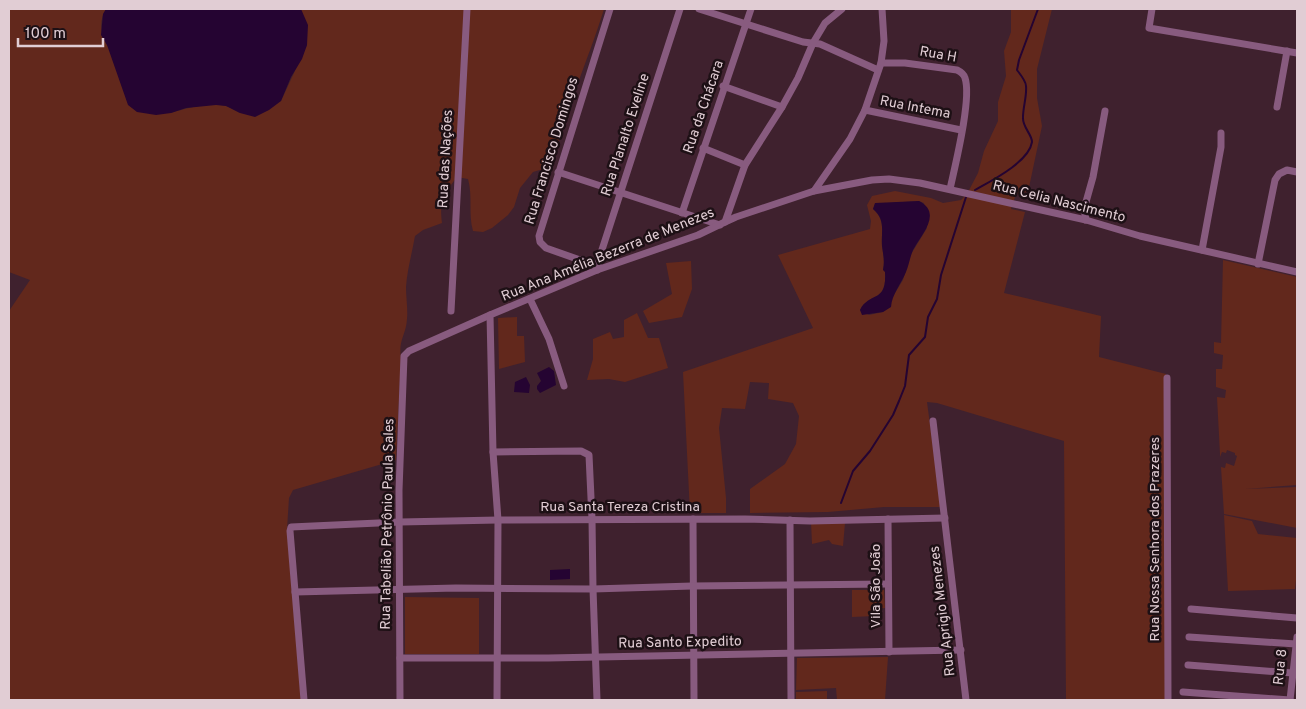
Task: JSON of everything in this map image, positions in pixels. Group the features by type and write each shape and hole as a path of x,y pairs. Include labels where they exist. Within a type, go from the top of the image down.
{"street":[{"name":"Rua das Nações","path":"452,312 467,9"},
{"name":"Rua Francisco Domingos","path":"597,268 549,250 540,242 539,236 610,9"},
{"name":"Rua Planalto Eveline","path":"597,268 680,9"},
{"name":"Rua H","path":"699,9 803,42 820,44 879,66 905,63 958,70 965,78 967,89 962,130"},
{"name":"Rua da Chácara","path":"682,213 751,9"},
{"name":"Rua Ana Amélia Bezerra de Menezes","path":"497,700 498,520 490,315 597,268 698,235 722,224 745,165 782,107 798,78 813,43 826,23 842,9"},
{"path":"814,191 850,139 864,110 879,66 884,41 882,9"},
{"path":"1152,9 1149,28 1297,52"},
{"path":"1278,107 1287,51"},
{"path":"724,86 782,107"},
{"name":"Rua Intema","path":"864,110 962,130"},
{"path":"1086,220 1084,209 1093,178 1105,111"},
{"path":"950,189 962,130"},
{"path":"1202,250 1221,147 1221,133"},
{"path":"703,148 745,165"},
{"path":"1258,264 1275,180 1279,174 1287,170 1297,172"},
{"path":"558,172 682,213 722,224"},
{"name":"Rua Celia Nascimento","path":"722,224 736,217 814,191 872,180 888,179 950,189 1086,220 1140,236 1297,272"},
{"path":"530,299 549,339 564,386"},
{"name":"Rua Tabelião Petrônio Paula Sales","path":"400,700 400,522 404,356 410,351 490,315"},
{"name":"Rua Nossa Senhora dos Prazeres","path":"1167,378 1168,700"},
{"name":"Rua Aprigio Menezes","path":"933,421 966,700"},
{"path":"494,452 584,451 589,455 597,700"},
{"name":"Rua Santa Tereza Cristina","path":"295,592 291,526 498,520 945,518"},
{"path":"693,519 694,700"},
{"name":"Vila São João","path":"888,519 888,652"},
{"path":"790,520 791,700"},
{"path":"304,700 295,592 498,588 593,590 692,586 888,584"},
{"path":"1191,609 1297,618"},
{"path":"1189,637 1297,640"},
{"name":"Rua 8","path":"1292,699 1297,640"},
{"name":"Rua Santo Expedito","path":"400,658 596,658 961,650"},
{"path":"1188,665 1293,673"},
{"path":"1183,692 1292,699"}],"shaded area":[{"path":"9,9 106,9 101,27 107,45 171,113 206,105 220,105 240,113 281,101 307,45 301,9 604,9 570,106 553,166 533,172 520,188 514,207 508,215 492,228 483,232 473,231 468,179 457,177 443,198 441,208 442,223 423,230 415,236 408,268 406,325 400,352 396,460 293,490 289,498 287,529 301,700 9,700 9,311 30,280 9,272"},
{"path":"106,9 301,9 308,25 307,45 281,101 255,117 240,113 226,106 216,105 186,108 156,115 137,112 128,105 107,45 101,35 103,14"},
{"path":"1011,9 1052,9 1037,69 1037,98 1042,126 1028,192 1016,194 1011,209 1025,212 1004,293 1101,316 1099,357 1166,374 1167,700 1066,700 1064,441 937,403 927,402 941,507 884,507 828,512 750,513 750,489 785,464 796,444 799,416 793,403 768,399 769,383 750,382 745,409 722,408 719,428 726,513 690,513 683,372 813,328 778,255 870,229 871,221 867,205 872,196 895,191 931,198 943,203 961,200 967,194 978,173 984,151 998,121 998,102 1006,76 1004,51 1011,32","holes":["919,201 924,203 927,228 910,256 903,280 892,298 890,307 883,312 869,315 860,310 864,304 881,293 885,282 882,226 880,218 873,209 875,204"]},
{"path":"919,201 926,206 930,218 925,231 913,250 891,307 883,312 862,315 860,310 864,304 881,293 885,282 882,226 880,217 873,209 875,203"},
{"path":"1223,260 1297,277 1297,485 1245,489 1297,487 1297,528 1224,514 1221,467 1225,468 1226,463 1234,466 1237,456 1235,453 1227,450 1226,453 1222,452 1220,457 1217,397 1225,398 1226,390 1216,387 1216,369 1222,369 1223,355 1214,353 1214,342 1221,343"},
{"path":"691,261 692,289 682,317 649,323 643,311 672,294 666,263"},
{"path":"637,313 648,338 659,338 668,368 625,382 609,379 587,380 593,359 593,339 610,332 613,339 624,337 624,320"},
{"path":"517,317 517,336 524,336 525,362 499,369 498,318"},
{"path":"549,367 554,371 556,385 540,393 537,386 541,381 537,373"},
{"path":"526,377 530,385 529,393 514,392 515,382"},
{"path":"1224,515 1252,521 1258,534 1297,538 1295,589 1228,591"},
{"path":"811,522 845,523 843,546 832,544 829,540 812,544"},
{"path":"570,569 570,579 550,580 550,570"},
{"path":"852,590 884,590 885,608 878,609 875,616 852,617"},
{"path":"405,597 479,598 479,654 405,654"},
{"path":"888,657 885,700 837,700 836,688 796,690 797,658"},
{"path":"827,691 827,700 796,700 796,692"}],"waterway":[{"path":"975,190 1017,164 1024,157 1032,142 1023,121 1026,84 1017,70 1038,9"},
{"path":"841,503 853,471 870,451 893,415 899,401 905,386 909,355 925,337 928,317 937,299 941,275 966,197"}]}
